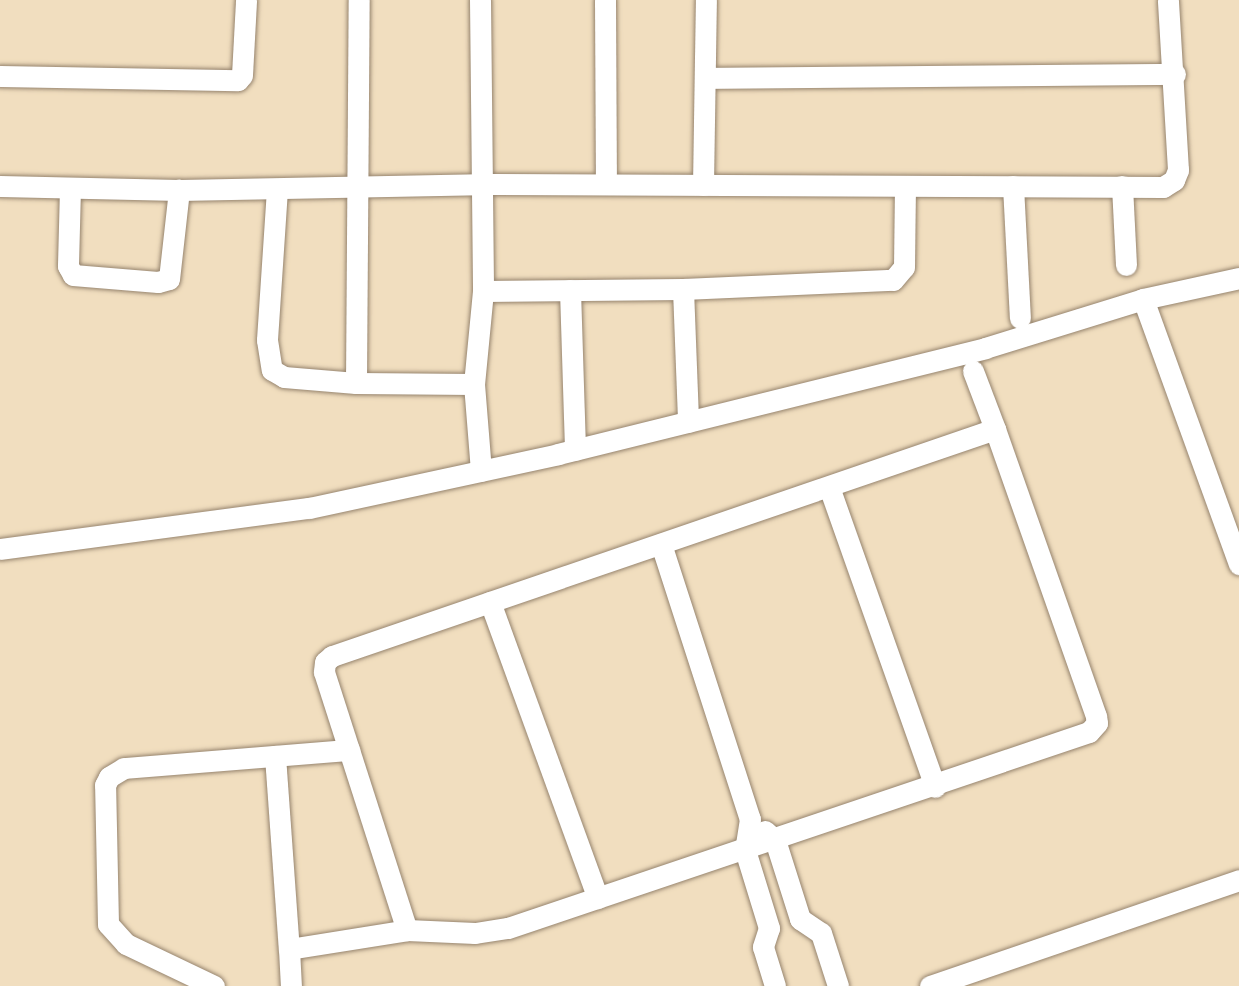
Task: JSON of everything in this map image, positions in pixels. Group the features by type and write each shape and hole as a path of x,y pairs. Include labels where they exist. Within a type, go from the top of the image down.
{"street":[{"path":"0,76 238,80 242,75 246,0"},
{"path":"356,383 359,0"},
{"path":"480,0 479,184 482,291 474,384 481,471"},
{"path":"604,0 606,184"},
{"path":"703,185 706,0"},
{"path":"0,186 179,190 479,184 1163,187 1177,176 1175,74 1168,0"},
{"path":"706,78 1175,74"},
{"path":"482,291 683,289 892,280 904,267 905,186"},
{"path":"1013,186 1020,318"},
{"path":"1122,187 1126,265"},
{"path":"70,188 68,266 73,275 158,282 169,279 179,190"},
{"path":"277,189 269,364 284,377 356,383 474,384"},
{"path":"0,549 310,509 688,422 985,348 1143,299 1239,278"},
{"path":"683,289 688,422"},
{"path":"570,290 575,450"},
{"path":"1143,299 1239,564"},
{"path":"289,949 407,930 443,934 497,930 935,787 1089,732 1097,723 973,371"},
{"path":"407,930 324,672 325,662 490,602 995,429"},
{"path":"829,487 935,787"},
{"path":"661,544 750,819 745,850 769,928 763,947 775,986"},
{"path":"490,602 598,898"},
{"path":"214,986 126,944 108,924 105,785 124,768 349,750"},
{"path":"275,756 291,986"},
{"path":"750,819 775,840 800,919 821,933 838,986"},
{"path":"930,986 1239,880"},
{"path":"769,928 800,919"}]}
